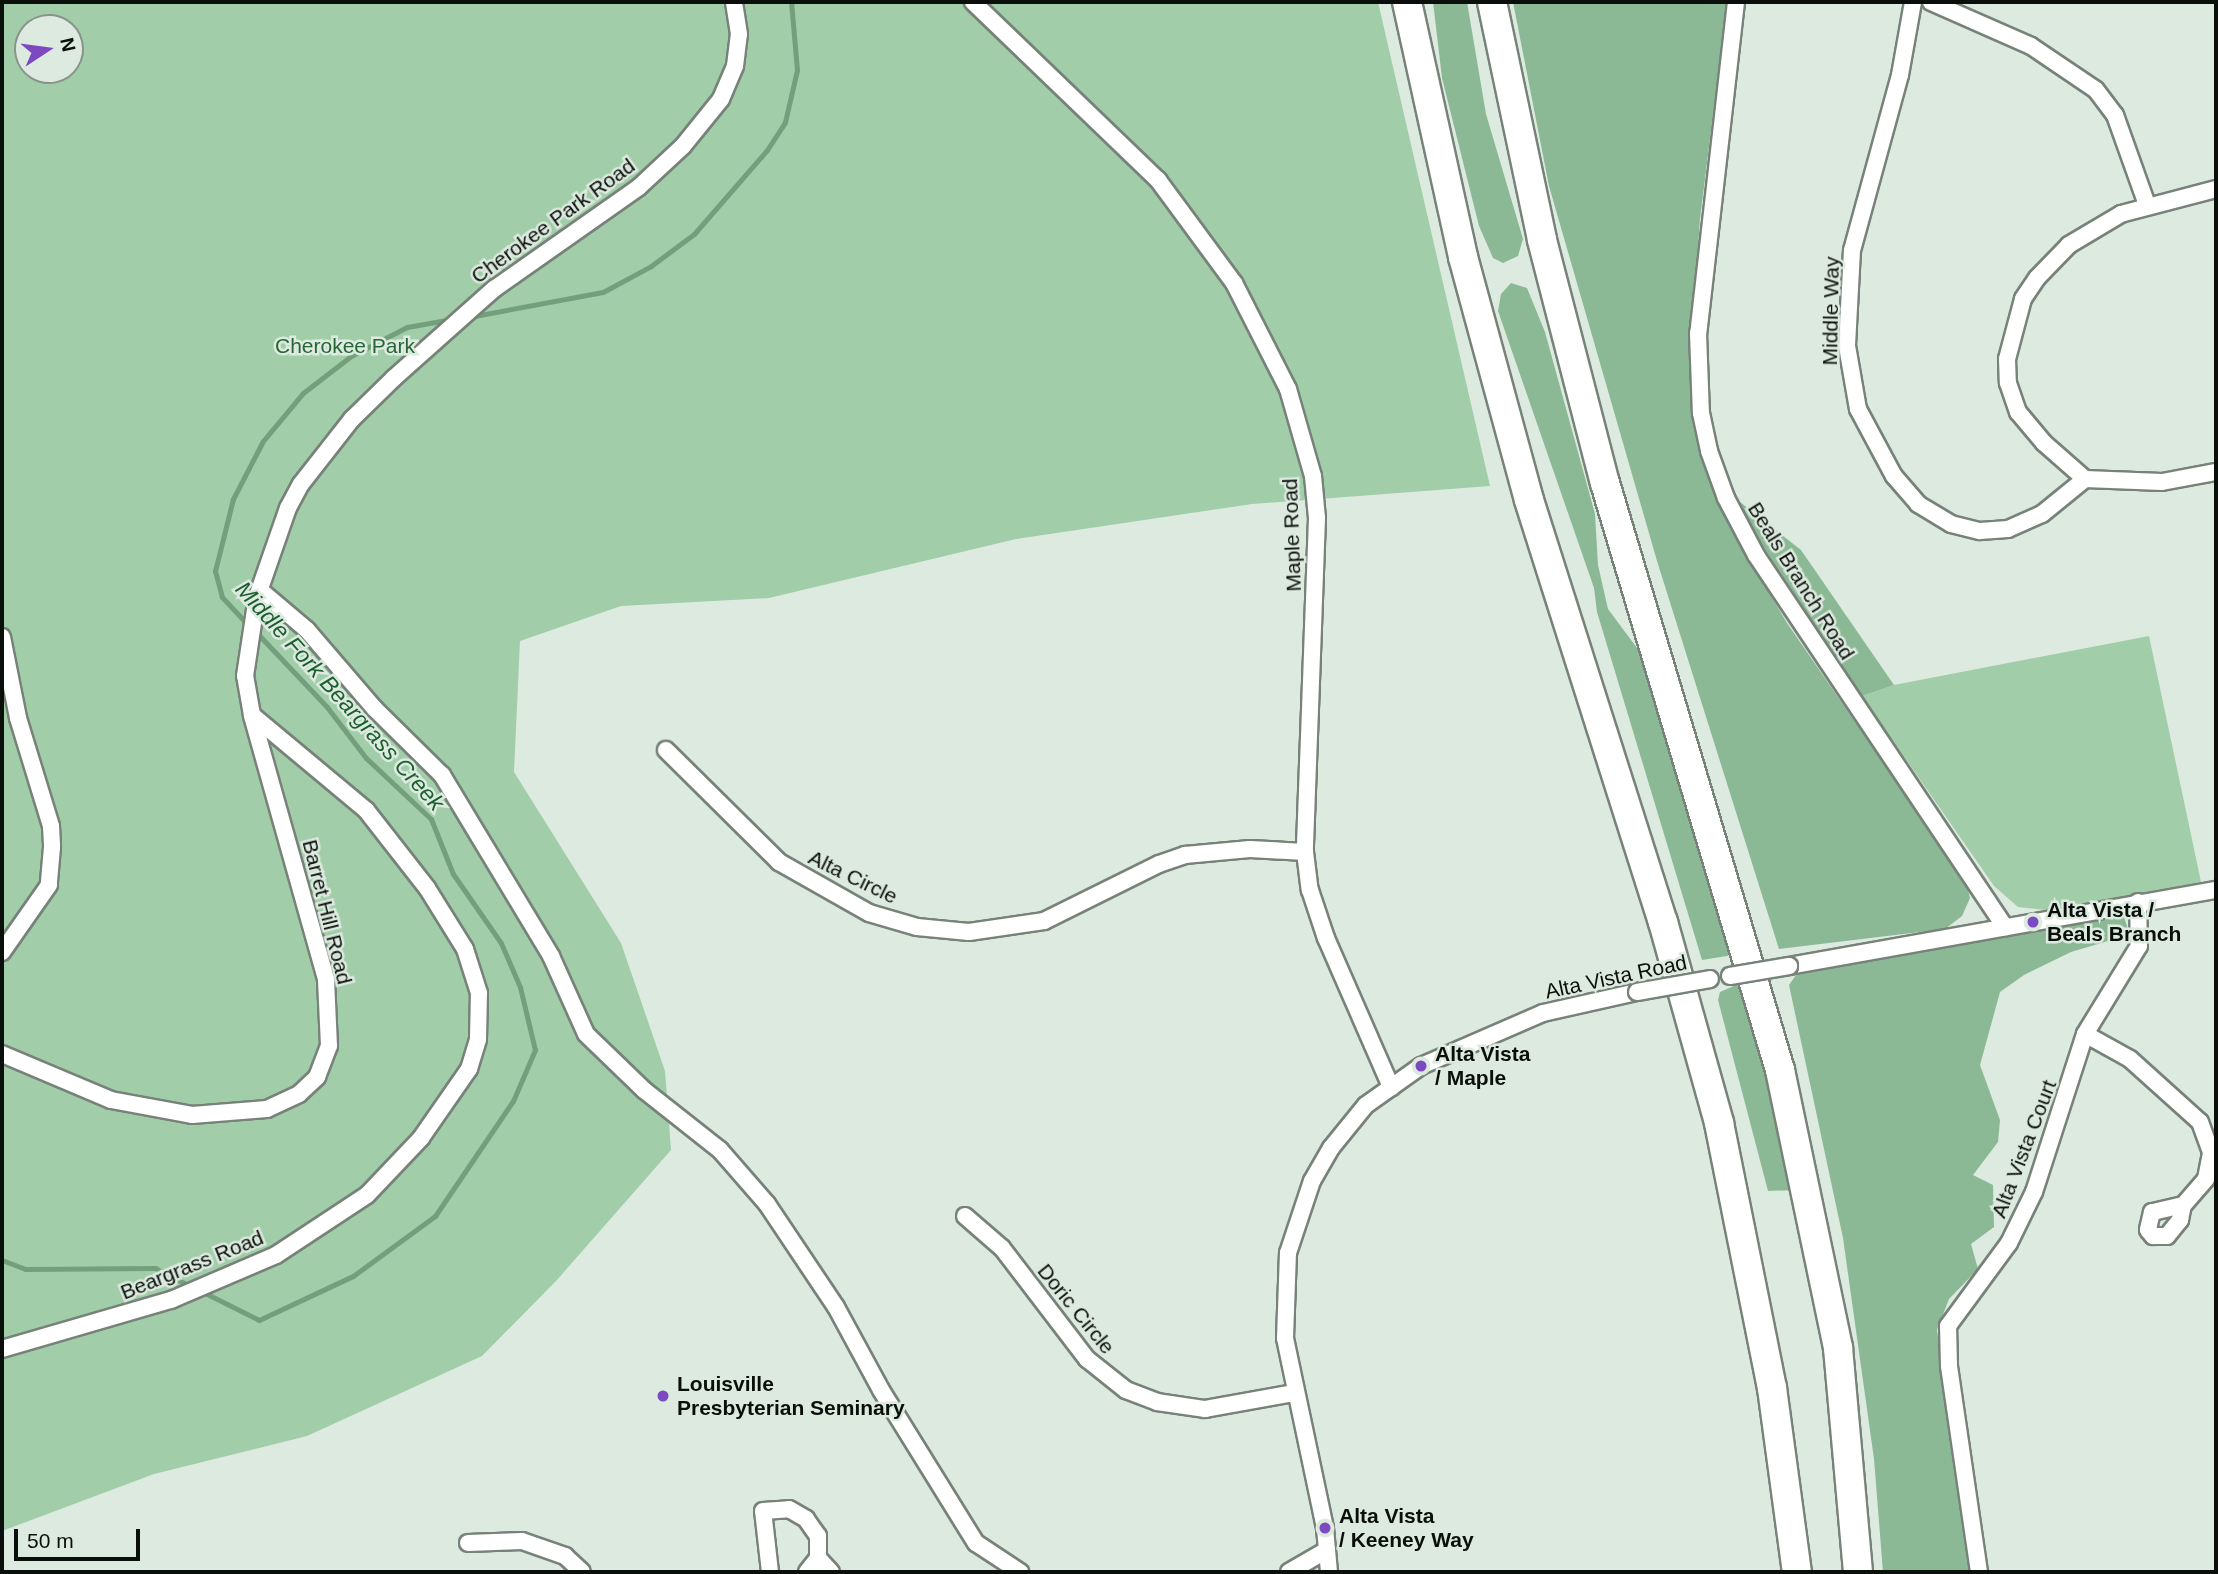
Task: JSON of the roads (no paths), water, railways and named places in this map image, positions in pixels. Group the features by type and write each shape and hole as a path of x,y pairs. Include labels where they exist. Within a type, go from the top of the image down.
{"highway":[{"path":"1407,2 1463,257 1529,500 1663,922 1719,1123 1772,1388 1797,1572"},
{"path":"1492,2 1542,240 1605,483 1780,1070 1838,1348 1858,1572"}],"street":[{"name":"Cherokee Park Road","path":"252,715 246,654 258,594 301,484 352,419 433,343 494,289 639,187 706,119 721,99 735,66 739,34 734,2"},
{"name":"Maple Road","path":"973,2 1158,180 1234,284 1288,389 1312,476 1317,518 1305,852 1310,890 1326,938 1391,1087"},
{"name":"Beals Branch Road","path":"1736,2 1698,333 1701,413 1709,451 1726,498 1756,555 2005,927"},
{"name":"Middle Way","path":"1913,2 1900,75 1852,250 1847,346 1858,409 1894,476 1918,504 1951,524 1980,531 2008,528 2042,514 2085,479"},
{"path":"1931,2 2031,46 2096,90 2115,115 2147,205"},
{"path":"2216,189 2147,205 2082,235 2047,265 2020,307 2008,347 2008,383 2018,412 2043,443 2085,479 2162,482 2216,472"},
{"path":"258,594 307,631 374,709 442,775 551,956 586,1034 644,1090 720,1150 767,1204 836,1307 881,1390 976,1543 1020,1572"},
{"path":"2,637 18,718 51,826 52,847 49,885 2,952"},
{"name":"Barret Hill Road","path":"2,1054 111,1100 192,1115 267,1109 299,1094 317,1077 329,1046 326,979 252,715"},
{"name":"Beargrass Road","path":"2,1349 171,1300 216,1283 299,1240 367,1195 400,1163 464,1080 480,1023 479,993 464,949 427,888 366,810 252,715"},
{"name":"Alta Circle","path":"666,750 779,862 869,913 917,927 969,932 1044,921 1159,864 1185,855 1240,849 1305,852"},
{"name":"Alta Vista Road","path":"1329,1572 1327,1550 1294,1394 1283,1298 1288,1253 1300,1209 1331,1148 1366,1105 1431,1061 1498,1029 1579,1003 2216,890"},
{"name":"Alta Vista Court","path":"1979,1572 1949,1366 1948,1326 2009,1244 2034,1192 2085,1034 2139,946 2138,902"},
{"path":"2085,1034 2130,1059 2200,1122 2210,1143 2210,1165 2197,1192 2183,1205"},
{"name":"Doric Circle","path":"965,1216 1002,1248 1087,1359 1126,1390 1157,1402 1205,1409 1294,1394"},
{"path":"770,1572 763,1511 789,1509 806,1519 818,1536 818,1558 807,1572"},
{"path":"468,1543 522,1541 565,1556 582,1572"},
{"path":"1289,1572 1327,1550"},
{"path":"818,1558 831,1572"}],"waterway":[{"name":"Middle Fork Beargrass Creek","path":"469,317 603,292 651,266 694,234 767,150 785,122 797,70 791,2"},
{"name":"Middle Fork Beargrass Creek","path":"249,626 222,597 215,571 233,499 263,441 303,393 351,356 407,327 452,319"},
{"name":"Middle Fork Beargrass Creek","path":"201,1291 259,1320 353,1276 435,1216 513,1101 535,1050 520,987 501,943 453,874 431,819 366,758 327,707 256,632"},
{"name":"Middle Fork Beargrass Creek","path":"2,1260 25,1269 155,1268 192,1287"}],"place":[{"name":"Alta Vista / Beals Branch","path":"2033,922"},
{"name":"Alta Vista / Maple","path":"1421,1066"},
{"name":"Louisville Presbyterian Seminary","path":"663,1396"},
{"name":"Alta Vista / Keeney Way","path":"1325,1528"}],"park label":[{"name":"Cherokee Park","path":"345,346"}]}
